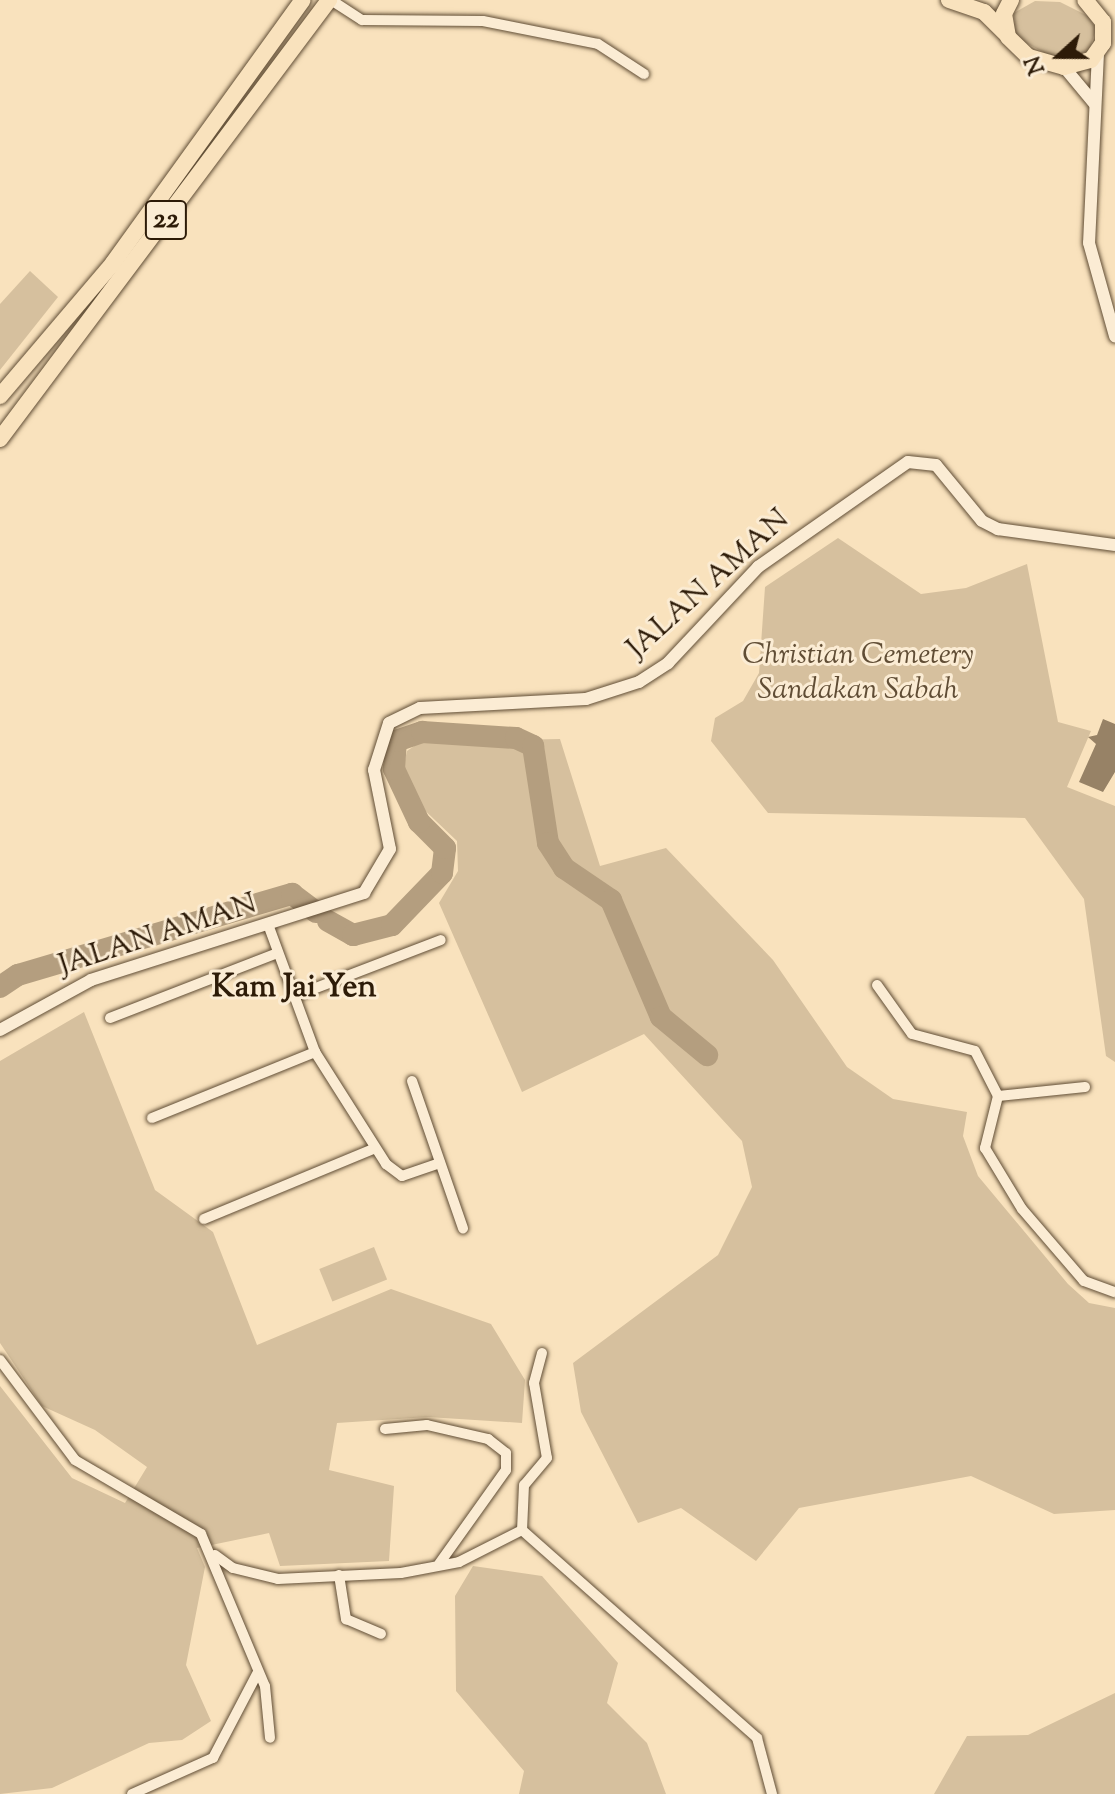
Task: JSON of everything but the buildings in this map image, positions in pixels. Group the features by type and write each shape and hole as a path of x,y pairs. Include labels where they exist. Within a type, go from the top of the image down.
{"highway":[{"name":"22","path":"0,396 113,263 303,0"},
{"name":"22","path":"0,439 330,0"},
{"path":"949,0 984,12 1029,57 1064,67 1098,53 1115,26"},
{"path":"1008,37 1004,14 1011,0"},
{"path":"1085,0 1103,22 1098,53"}],"street":[{"path":"330,0 362,20 483,21 598,44 644,74"},
{"path":"1098,53 1094,103 1098,156 1089,243 1115,336"},
{"path":"1064,67 1094,103"},
{"name":"JALAN AMAN","path":"0,1030 91,980 269,927 364,893 384,868 390,849 374,751 389,723 420,708 619,693 668,663 758,567 908,462 936,465 982,521 998,529 1115,545"},
{"path":"269,927 315,1052 375,1148 402,1176 440,1163"},
{"path":"295,996 441,940"},
{"path":"110,1018 278,953"},
{"path":"877,985 912,1034 975,1051 998,1096 985,1148 1001,1178 1084,1281 1115,1292"},
{"path":"152,1118 315,1052"},
{"path":"412,1081 463,1228"},
{"path":"998,1096 1085,1087"},
{"path":"204,1219 375,1148"},
{"path":"522,1530 524,1485 547,1458 534,1383 542,1353"},
{"path":"0,1360 65,1451 174,1515 233,1568 278,1579 459,1562 522,1530"},
{"path":"385,1429 427,1425 488,1439 506,1453 506,1470 439,1564"},
{"path":"522,1530 757,1738 772,1794"},
{"path":"215,1555 257,1674 270,1738"},
{"path":"339,1575 346,1619 381,1634"},
{"path":"132,1794 213,1758 257,1674"}],"green space":[{"path":"1035,1 1060,2 1088,16 1096,29 1089,51 1056,59 1015,37 1014,13"},
{"path":"30,271 58,297 0,370 0,304"},
{"name":"Christian Cemetery Sandakan Sabah","path":"838,538 921,594 966,588 1027,564 1058,722 1091,731 1067,787 1115,806 1115,1062 1106,1056 1084,899 1025,818 768,813 711,741 715,718 743,701 759,673 765,587"},
{"path":"560,739 600,866 666,848 773,960 847,1067 893,1099 967,1112 963,1136 978,1176 1068,1284 1089,1303 1115,1308 1115,1510 1054,1514 971,1476 799,1508 756,1561 681,1508 638,1523 581,1412 573,1363 718,1255 752,1187 742,1141 644,1034 522,1092 439,903 458,871 457,841 416,802 403,769 407,751 420,742"},
{"path":"84,1012 155,1190 213,1232 257,1345 391,1289 491,1324 525,1380 522,1423 428,1417 337,1423 329,1470 394,1486 389,1561 280,1566 269,1533 197,1548 205,1567 186,1665 211,1721 182,1740 149,1743 52,1788 0,1794 0,1386 72,1478 125,1503 147,1467 95,1430 42,1406 0,1343 0,1061"},
{"path":"374,1247 387,1279 332,1302 319,1269"},
{"path":"473,1566 542,1576 618,1663 607,1703 647,1743 666,1794 519,1794 524,1771 456,1691 455,1596"},
{"path":"1115,1693 1115,1794 934,1794 967,1736 1028,1735"}],"waterway":[{"path":"328,921 353,935 392,925 442,873 445,848 419,822 394,769 396,741 422,732 516,738 533,746 548,843 564,868 611,900 661,1017 707,1055"},
{"path":"0,987 18,975 292,894 316,912"}],"district":[{"name":"Kam Jai Yen","path":"294,988"}]}
